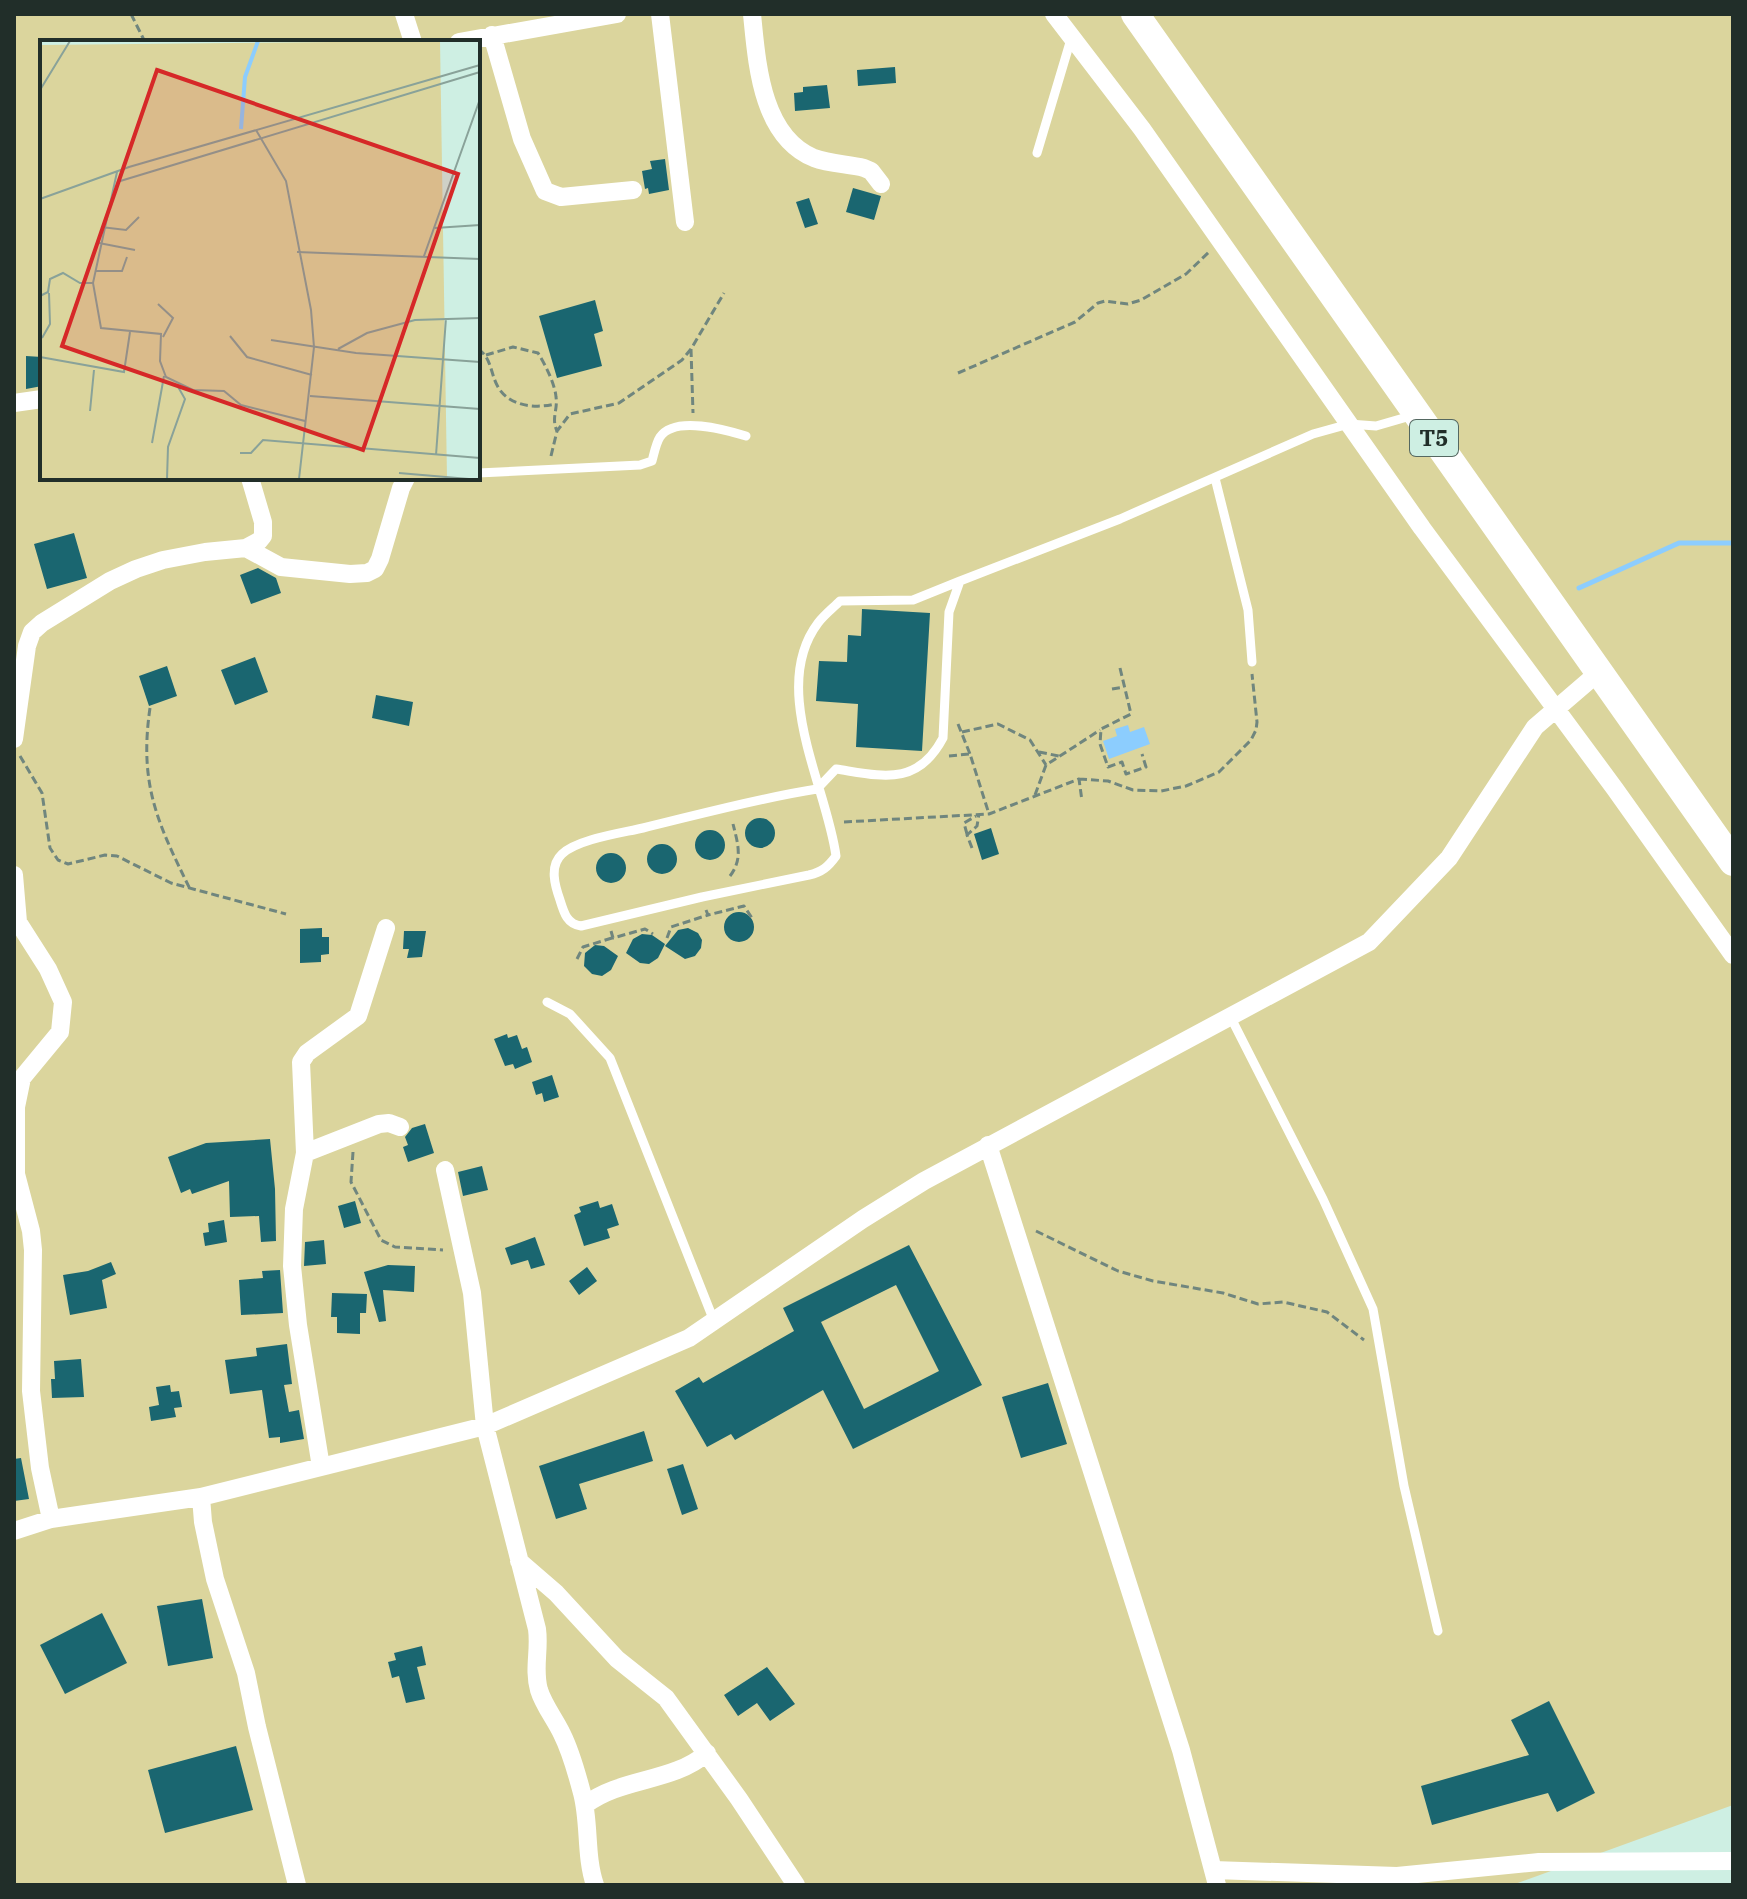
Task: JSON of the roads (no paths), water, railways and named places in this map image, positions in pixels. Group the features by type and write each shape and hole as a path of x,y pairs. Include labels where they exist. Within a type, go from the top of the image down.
{"highway":[{"name":"T5","path":"1135,14 1733,862"}],"street":[{"path":"404,14 412,40"},
{"path":"468,40 617,14"},
{"path":"660,14 685,222"},
{"path":"752,14 763,83 771,113 781,130 796,148 816,158 864,168 871,171 881,184"},
{"path":"1054,14 1142,129 1422,528 1733,955"},
{"path":"492,35 522,139 545,191 561,197 633,190"},
{"path":"14,403 40,399"},
{"path":"17,747 23,632 136,569 163,560 246,548 259,541 263,536 263,522 251,480"},
{"path":"246,548 281,567 367,573 375,569 380,559 405,480"},
{"path":"14,1531 51,1519 201,1497 485,1426 689,1338 863,1219 988,1145 1369,942 1449,858 1535,727 1599,672"},
{"path":"14,875 18,930 48,969 63,1002 60,1032 22,1078 15,1128 16,1174 33,1250 31,1391 34,1425 51,1519"},
{"path":"321,1467 298,1325 292,1266 294,1209 305,1153 302,1058 358,1016 386,928"},
{"path":"305,1153 389,1123 400,1127"},
{"path":"988,1145 1181,1750 1215,1878 1399,1880 1539,1862 1733,1861"},
{"path":"445,1170 472,1293 485,1426 537,1629 540,1646 535,1672 540,1692 565,1740 585,1805 589,1862 595,1885"},
{"path":"201,1497 215,1579 246,1673 297,1885"},
{"path":"519,1561 556,1593 617,1659 666,1698 796,1885"},
{"path":"585,1805 604,1793 688,1768 707,1753"}],"lane":[{"path":"1037,153 1071,39"},
{"path":"960,581 949,612 943,738 933,757 901,775 836,769 817,789 582,844 561,855 555,864 554,877 567,919 573,925 581,926 821,872 836,856 817,789 799,704 801,659 817,624 840,601 913,600 960,581 1120,519 1313,434 1349,424 1376,426 1417,414"},
{"path":"480,473 640,465 652,461 659,438 668,430 680,426 726,430 746,436"},
{"path":"1215,478 1248,610 1252,662"},
{"path":"547,1002 570,1014 610,1058 624,1086 714,1321"},
{"path":"1231,1018 1323,1199 1373,1309 1415,1544 1438,1631"}],"water":[{"path":"1128,725 1130,732 1144,727 1150,744 1109,759 1103,741 1117,736 1115,729"}],"waterway":[{"path":"1579,588 1679,543 1733,543"}]}
